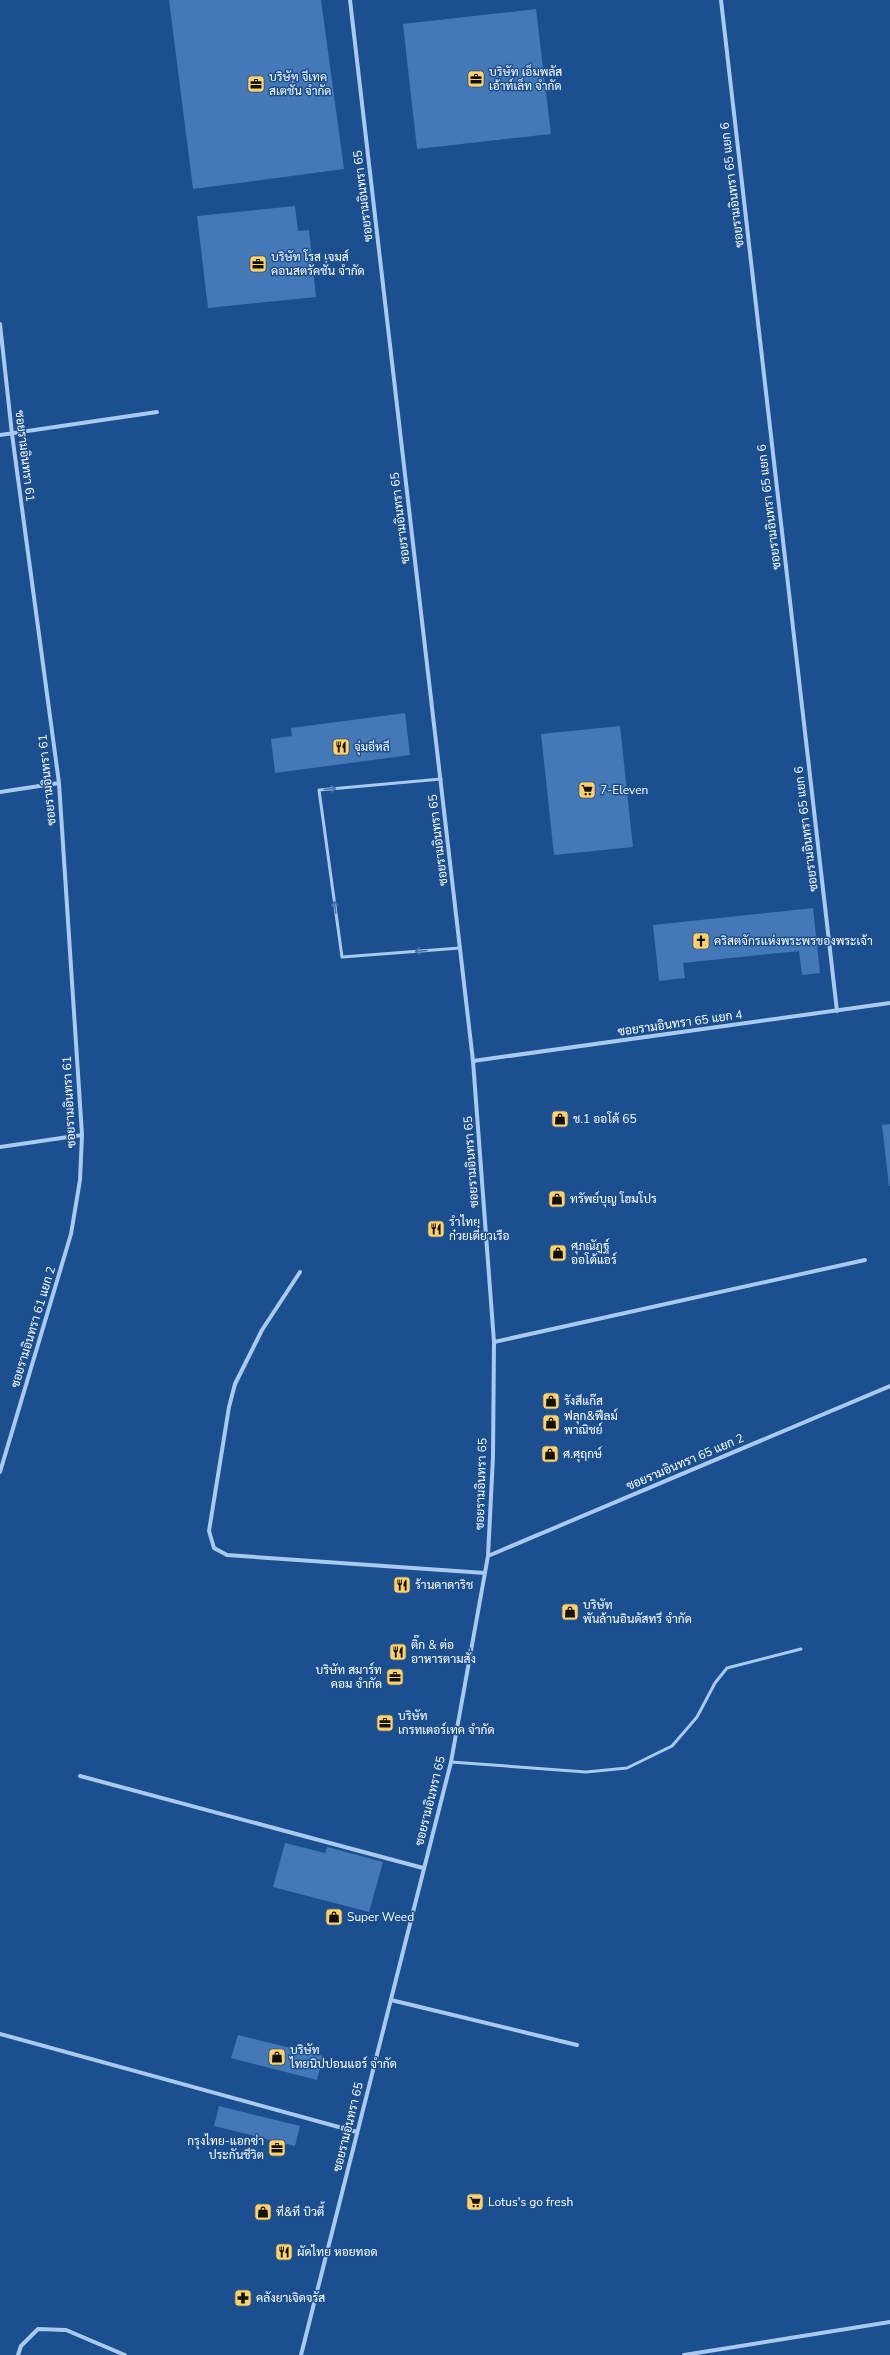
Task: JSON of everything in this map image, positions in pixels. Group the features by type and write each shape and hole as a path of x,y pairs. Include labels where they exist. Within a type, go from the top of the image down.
{"street":[{"name":"ซอยรามอินทรา 65","path":"301,2355 450,1762 488,1556 493,1457 494,1342 473,1061 350,0"},
{"name":"ซอยรามอินทรา 65 แยก 6","path":"721,0 837,1011"},
{"name":"ซอยรามอินทรา 61","path":"0,324 12,434 59,783 82,1134 80,1180 71,1234"},
{"path":"0,435 157,412"},
{"path":"0,792 59,783"},
{"name":"ซอยรามอินทรา 65 แยก 4","path":"473,1061 837,1011 890,1002"},
{"path":"0,1147 82,1134"},
{"name":"ซอยรามอินทรา 61 แยก 2","path":"0,1472 71,1234"},
{"path":"494,1342 865,1260"},
{"path":"300,1272 262,1330 235,1384 229,1407 209,1531 214,1548 227,1554 485,1573"},
{"name":"ซอยรามอินทรา 65 แยก 2","path":"488,1556 890,1386"},
{"path":"80,1776 424,1868"},
{"path":"390,2000 577,2045"},
{"path":"0,2034 357,2132"},
{"path":"684,2355 890,2322"},
{"path":"18,2355 21,2346 38,2329 66,2330 125,2355"}],"lane":[{"path":"440,779 319,790 342,957 460,948"},
{"path":"450,1762 586,1772 627,1768 672,1746 697,1717 715,1683 727,1668 801,1649"}],"building":[{"name":"บริษัท จีเทค สเตชั่น จำกัด","path":"169,0 321,0 344,169 193,189"},
{"name":"บริษัท เอ็มพลัส เอ้าท์เล็ท จำกัด","path":"536,9 551,134 417,149 403,24"},
{"name":"บริษัท โรส เจมส์ คอนสตรัคชั่น จำกัด","path":"295,206 298,231 309,230 316,297 208,308 197,216"},
{"name":"จุ่มอีหลี","path":"405,713 410,755 275,773 271,739 292,736 291,728"},
{"name":"7-Eleven","path":"620,726 633,847 554,855 541,734"},
{"path":"813,908 820,973 802,975 799,951 683,963 685,978 659,981 653,925"},
{"path":"890,1124 890,1186 889,1186 882,1125"},
{"path":"285,1843 325,1853 327,1847 383,1862 369,1912 273,1887"},
{"name":"บริษัท ไทยนิปปอนแอร์ จำกัด","path":"238,2035 323,2056 317,2080 231,2058"},
{"path":"219,2106 300,2126 295,2146 214,2126"}],"place":[{"name":"บริษัท เอ็มพลัส เอ้าท์เล็ท จำกัด","path":"476,79"},
{"name":"บริษัท จีเทค สเตชั่น จำกัด","path":"256,84"},
{"name":"บริษัท โรส เจมส์ คอนสตรัคชั่น จำกัด","path":"258,264"},
{"name":"จุ่มอีหลี","path":"341,747"},
{"name":"7-Eleven","path":"587,790"},
{"name":"คริสตจักรแห่งพระพรของพระเจ้า","path":"701,941"},
{"name":"ช.1 ออโต้ 65","path":"560,1119"},
{"name":"ทรัพย์บุญ โฮมโปร","path":"557,1199"},
{"name":"รำไทย ก๋วยเตี๋ยวเรือ","path":"436,1229"},
{"name":"ศุภณัฎฐ์ ออโต้แอร์","path":"558,1253"},
{"name":"รังสีแก๊ส","path":"551,1401"},
{"name":"ฟลุก&ฟีลม์ พาณิชย์","path":"551,1423"},
{"name":"ศ.ศุฤกษ์","path":"550,1454"},
{"name":"ร้านดาดาริช","path":"402,1585"},
{"name":"บริษัท พันล้านอินดัสทรี จำกัด","path":"570,1612"},
{"name":"ติ๊ก & ต่อ อาหารตามสั่ง","path":"398,1652"},
{"name":"บริษัท สมาร์ท คอม จำกัด","path":"395,1677"},
{"name":"บริษัท เกรทเตอร์เทค จำกัด","path":"385,1723"},
{"name":"Super Weed","path":"334,1917"},
{"name":"บริษัท ไทยนิปปอนแอร์ จำกัด","path":"277,2057"},
{"name":"กรุงไทย-แอกซ่า ประกันชีวิต","path":"277,2148"},
{"name":"Lotus's go fresh","path":"475,2202"},
{"name":"ที&ที บิวตี้","path":"263,2212"},
{"name":"ผัดไทย หอยทอด","path":"284,2252"},
{"name":"คลังยาเจิดจรัส","path":"243,2298"}]}
